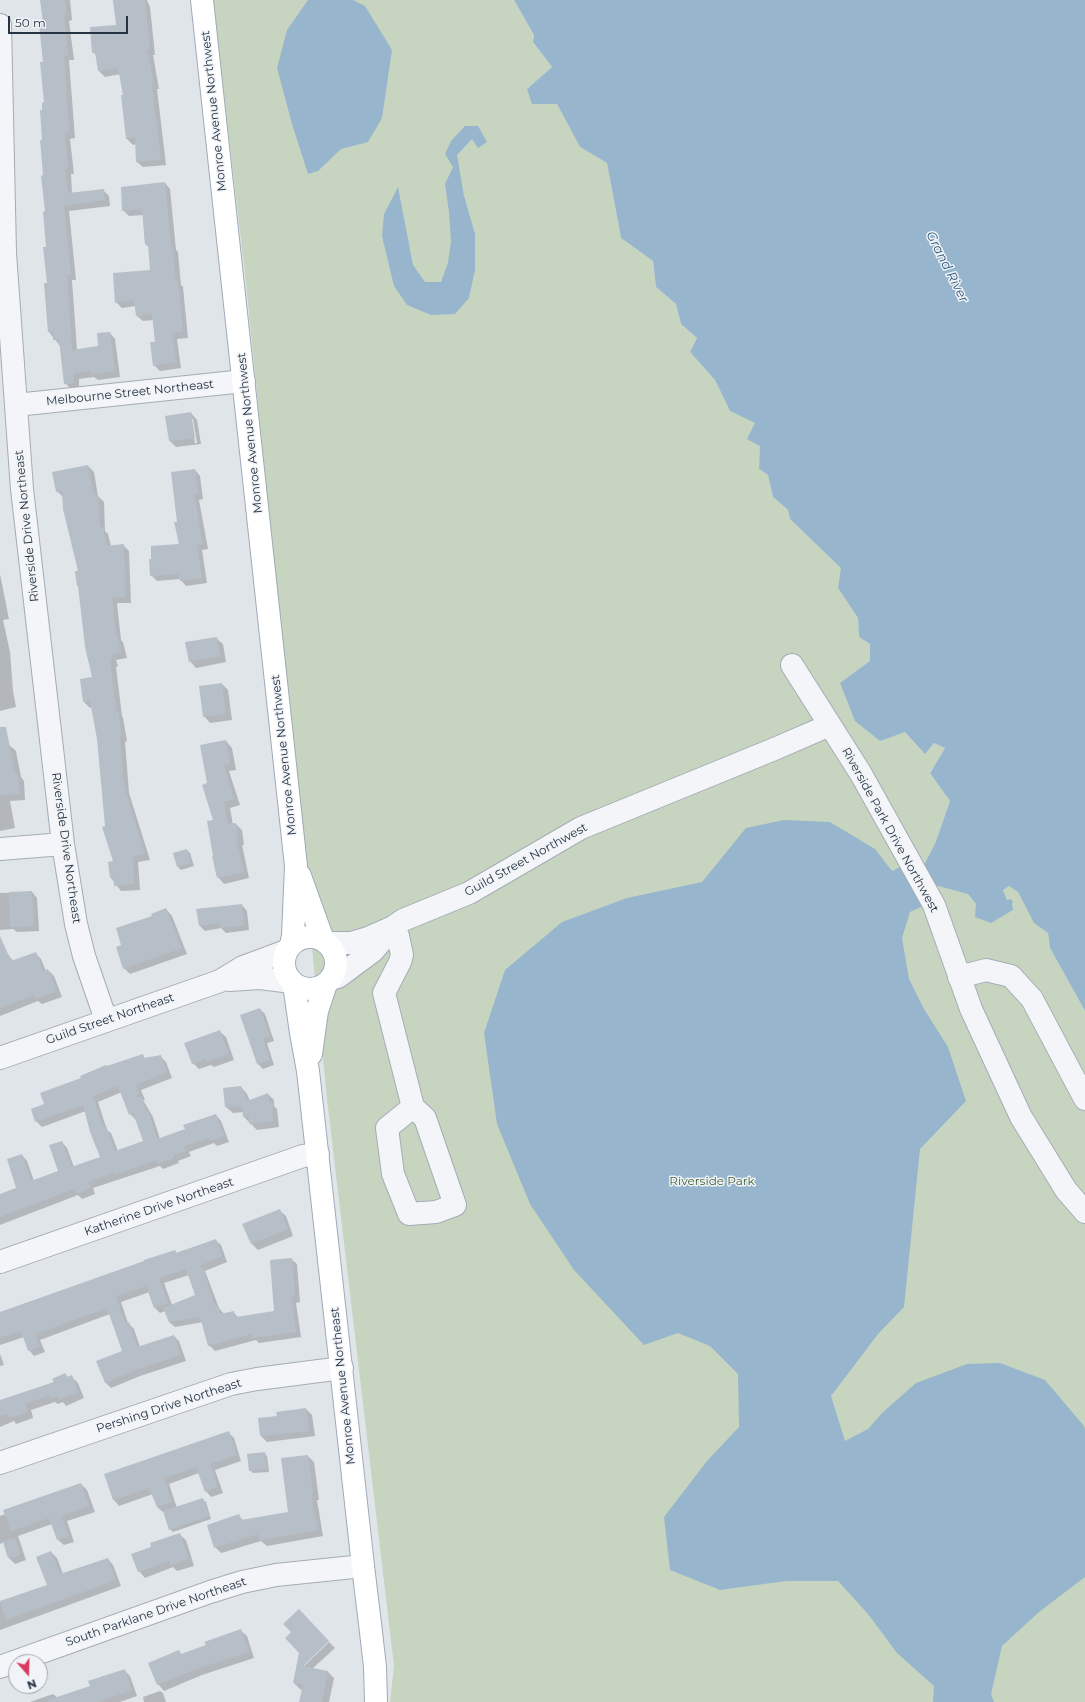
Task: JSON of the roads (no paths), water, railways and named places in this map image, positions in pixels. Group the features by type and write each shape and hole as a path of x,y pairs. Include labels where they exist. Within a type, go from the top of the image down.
{"main road":[{"name":"Monroe Avenue Northwest","path":"202,0 296,866 293,930 289,948"},
{"name":"Monroe Avenue Northwest","path":"296,866 325,941"},
{"path":"306,937 315,937 325,941 335,956 335,971 329,981 313,989 305,989 293,983 287,976 284,967 284,959 289,948 298,940 306,937"},
{"name":"Monroe Avenue Northeast","path":"308,1071 317,1011 329,981"},
{"name":"Monroe Avenue Northeast","path":"293,983 308,1071 318,1154 375,1667 376,1702"}],"street":[{"name":"Riverside Drive Northeast","path":"0,25 5,253 22,489 63,844 79,937 106,1020"},
{"name":"Melbourne Street Northeast","path":"16,405 244,381"},
{"name":"Riverside Park Drive Northwest","path":"792,665 861,774 934,905 971,1009 1021,1117 1066,1190 1085,1212"},
{"name":"Guild Street Northwest","path":"325,941 351,943 368,938 393,927 403,920 469,893 582,828 830,725"},
{"path":"0,849 63,844"},
{"path":"393,927 398,936 402,955 384,994 413,1107 425,1118 455,1205 436,1212 409,1214 393,1174 388,1128 413,1107"},
{"name":"Guild Street Northwest","path":"329,981 338,977 373,951 393,927"},
{"name":"Guild Street Northeast","path":"0,1058 220,981 242,967 289,948"},
{"path":"959,977 986,970 1011,976 1032,999 1085,1099"},
{"name":"Guild Street Northeast","path":"220,981 260,978 293,983"},
{"name":"Katherine Drive Northeast","path":"0,1262 303,1156 318,1154"},
{"name":"Pershing Drive Northeast","path":"0,1463 231,1384 257,1379 342,1368"},
{"name":"South Parklane Drive Northeast","path":"0,1667 242,1582 276,1575 363,1566"}],"water":[{"path":"308,0 353,0 365,6 392,50 382,118 368,142 341,149 318,171 308,174 292,124 277,68 287,30"},
{"name":"Grand River","path":"514,0 1085,0 1085,1011 1050,948 1048,933 1034,923 1018,892 1009,886 1003,890 1007,900 1011,899 1013,902 1013,910 991,923 975,917 976,904 968,894 935,885 918,897 923,906 910,912 902,938 909,979 924,1009 948,1047 966,1101 920,1149 904,1307 878,1334 831,1396 845,1441 868,1429 882,1413 916,1383 967,1364 1000,1363 1045,1380 1084,1426 1085,1577 1039,1612 1002,1646 991,1694 994,1702 933,1702 934,1686 897,1653 868,1614 838,1581 786,1581 720,1590 670,1570 664,1517 707,1461 739,1427 738,1374 710,1346 678,1333 644,1345 574,1270 530,1204 497,1124 484,1033 505,970 562,922 627,898 702,882 746,828 784,820 830,822 875,849 892,871 900,867 907,874 924,865 935,844 950,801 930,773 945,748 934,743 925,754 905,732 880,741 855,721 840,683 870,661 870,644 859,637 858,618 838,588 841,568 790,519 788,510 773,497 768,475 759,469 760,446 747,439 755,423 730,411 715,380 690,352 697,338 681,324 676,304 656,287 653,261 621,238 607,163 580,147 557,104 532,104 527,89 552,67 533,42 534,35"},
{"path":"465,126 478,126 487,142 478,148 472,139 457,155 464,196 475,234 475,270 469,298 455,314 431,315 407,305 394,286 382,236 384,214 398,187 413,265 425,282 441,282 448,263 451,241 445,184 453,167 445,154 451,141"}],"park label":[{"name":"Riverside Park","path":"712,1181"}]}
